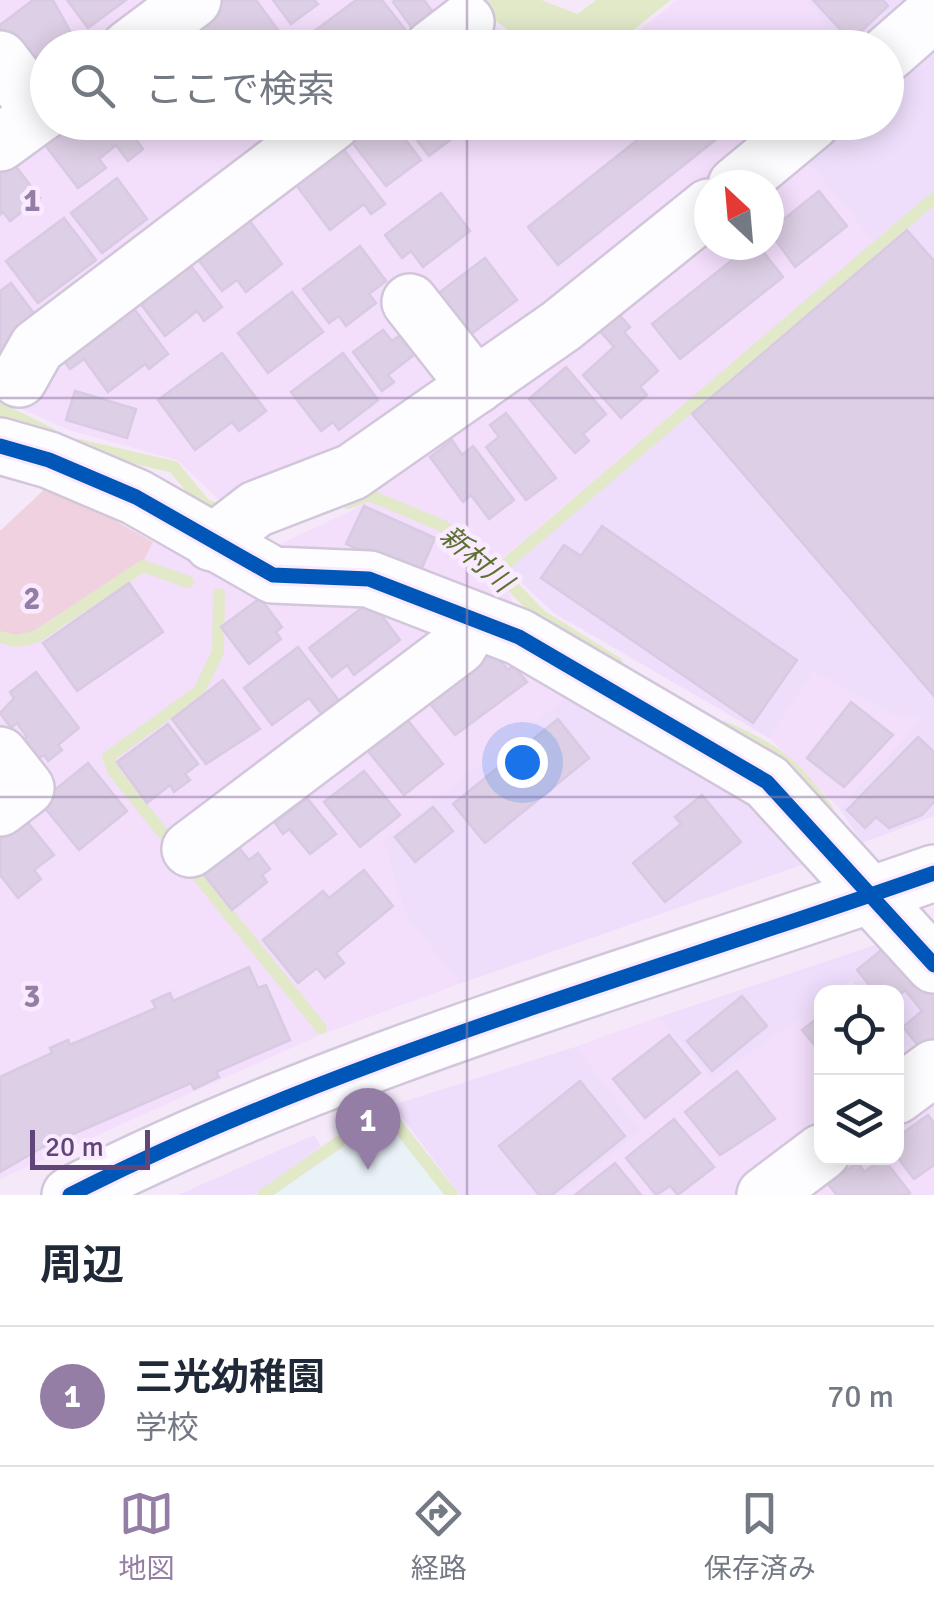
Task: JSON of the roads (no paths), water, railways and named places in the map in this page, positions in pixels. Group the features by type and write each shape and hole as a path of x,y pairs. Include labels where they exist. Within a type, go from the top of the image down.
{"street":[{"path":"153,30 193,0"},
{"path":"904,39 934,13"},
{"path":"0,59 29,121"},
{"path":"309,140 37,347 19,386 24,453 136,497 273,575 369,579 518,637 766,782 934,966"},
{"path":"754,170 790,140"},
{"path":"212,543 256,508 352,472 560,326 694,219"},
{"path":"410,302 476,386"},
{"path":"190,849 460,646 472,622"},
{"path":"0,754 26,788 0,808"},
{"path":"70,1195 256,1112 477,1028 934,873"},
{"path":"904,1090 934,1068"},
{"path":"764,1195 814,1158"}],"waterway":[{"path":"498,571 934,198"},
{"name":"新村川","path":"0,409 51,434"},
{"name":"新村川","path":"79,445 174,467 204,504 227,514"},
{"name":"新村川","path":"348,503 369,495 443,526 498,571 540,615 617,663"},
{"path":"0,637 16,641 36,637 143,566 188,582"},
{"path":"175,848 114,772 108,757 199,691 218,652 219,594"},
{"name":"新村川","path":"724,727 783,759 827,809"},
{"path":"188,864 321,1028"},
{"path":"393,1120 452,1195"},
{"path":"263,1195 339,1142"}],"place":[{"name":"三光幼稚園","path":"368,1170"}]}
